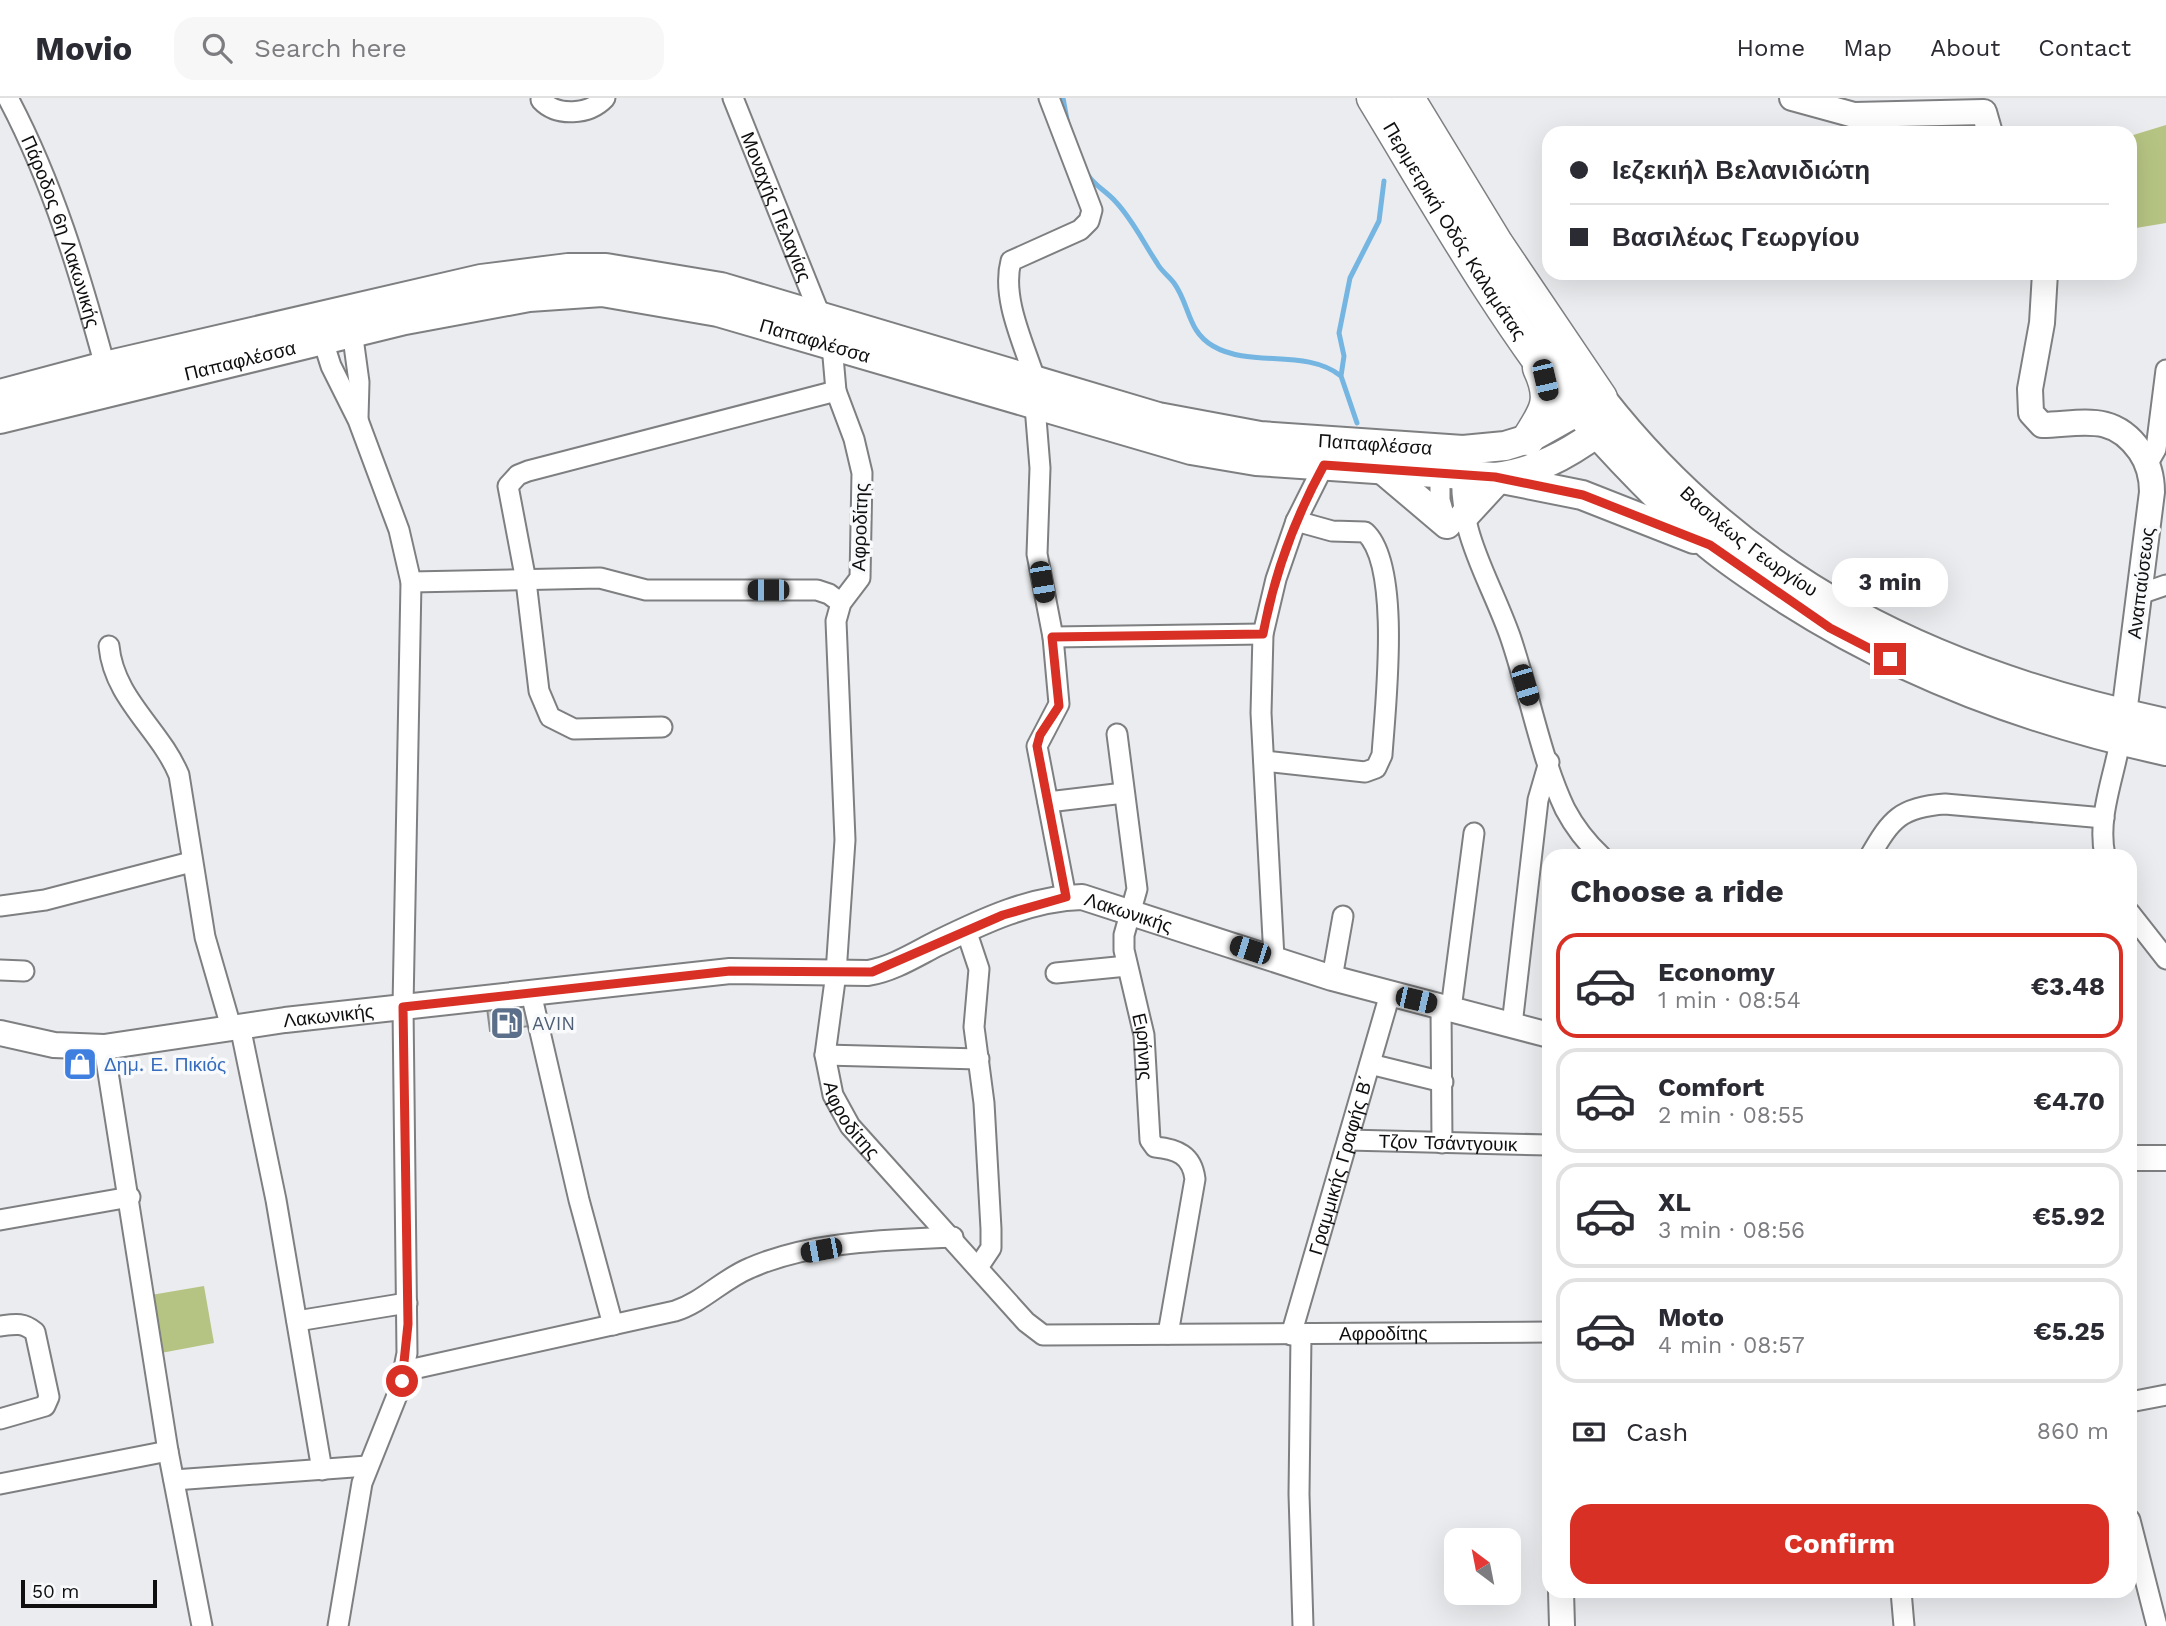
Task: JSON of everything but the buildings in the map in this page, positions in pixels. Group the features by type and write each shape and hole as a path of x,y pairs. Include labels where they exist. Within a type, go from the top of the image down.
{"main road":[{"name":"Περιμετρική Οδός Καλαμάτας","path":"1373,98 1473,262 1530,348 1598,416 1710,545"},
{"name":"Περιμετρική Οδός Καλαμάτας","path":"1408,98 1598,416"},
{"name":"Παπαφλέσσα","path":"0,419 350,322 481,279 557,269 606,268 722,287 820,314 1035,393 1152,441 1223,457 1382,469 1451,462 1598,416"},
{"name":"Παπαφλέσσα","path":"350,322 569,292 602,292 718,312 832,345 1035,393 1229,432 1451,462 1497,478 1538,467 1598,416"},
{"name":"Παπαφλέσσα","path":"0,394 105,366 320,329"},
{"path":"1528,439 1541,419 1548,397 1530,348"},
{"name":"Βασιλέως Γεωργίου","path":"1598,416 1724,527 1780,569 1851,614 1954,662 2015,683 2166,723"},
{"path":"1382,469 1455,520 1497,478 1583,495 1710,545"},
{"name":"Βασιλέως Γεωργίου","path":"1710,545 1830,628 1890,659 2000,704 2121,741 2166,751"}],"street":[{"name":"Πάροδος 6η Λακωνικής","path":"8,98 34,147 79,270 105,366"},
{"path":"541,100 549,108 576,112 593,107 605,98"},
{"name":"Μοναχής Πελαγίας","path":"733,98 820,314"},
{"path":"1049,98 1092,210 1088,221 1080,230 1018,255 1011,261 1008,273 1010,293 1035,393 1040,468 1037,554 1052,637 1059,706 1040,735 1037,746 1066,897"},
{"path":"1792,98 1854,114 1984,110"},
{"path":"2045,280 2042,323 2030,389 2031,413 2042,425 2083,422 2110,425 2126,434 2148,463 2156,449 2166,370"},
{"path":"350,322 359,382 358,419"},
{"path":"320,329 342,391 358,419 399,530 411,582 403,1007 407,1303 404,1371 395,1401 367,1466 338,1626"},
{"name":"Αφροδίτης","path":"832,345 836,391 854,439 862,473 860,578 841,603 836,641 845,841 836,973 825,1055 833,1095 850,1126 953,1237 1026,1322 1043,1335 1542,1332"},
{"path":"662,727 574,729 550,717 539,691 526,581 508,490 518,475 836,391"},
{"path":"1451,462 1455,520 1474,555 1509,634 1566,810 1593,849"},
{"name":"Αναπαύσεως","path":"2105,849 2104,818 2121,741 2152,492 2148,463"},
{"path":"1274,958 1260,679 1263,634 1276,579 1296,521 1324,465"},
{"path":"1264,761 1366,772 1376,768 1382,755 1390,625 1376,545 1365,532 1332,531 1296,521"},
{"path":"411,582 600,578 646,590 817,590 841,603"},
{"path":"2140,594 2166,585"},
{"path":"1052,637 1263,634"},
{"path":"109,646 113,671 119,684 179,775 205,937 236,1026 276,1200 322,1469"},
{"name":"Ειρήνης","path":"1118,734 1137,884 1124,939 1127,966 1144,1035 1150,1140 1155,1147 1174,1149 1185,1155 1195,1179 1168,1334"},
{"path":"1512,1026 1538,800 1549,762"},
{"path":"1048,802 1124,793"},
{"path":"1874,849 1900,813 1922,806 1944,804 2104,818"},
{"path":"1442,1143 1446,1008 1474,832"},
{"path":"0,906 45,900 191,862"},
{"name":"Λακωνικής","path":"0,1033 54,1045 104,1047 236,1026 730,971 879,971 1026,906 1066,897 1088,898 1332,978 1542,1033"},
{"path":"1332,978 1343,916"},
{"path":"2137,922 2166,958"},
{"path":"967,930 976,951 979,969 974,1027 979,1059 992,1240 979,1266"},
{"path":"1056,973 1127,966"},
{"path":"0,970 24,971"},
{"path":"531,993 579,1200 613,1325"},
{"name":"Γραμμικής Γραφής Β΄","path":"1303,1626 1296,1335 1390,995"},
{"path":"104,1047 130,1197 168,1451 202,1626"},
{"path":"825,1055 979,1059"},
{"path":"1370,1064 1443,1082"},
{"name":"Τζον Τσάντγουικ","path":"1348,1140 1542,1145"},
{"path":"2137,1158 2166,1158"},
{"path":"0,1220 130,1197"},
{"path":"404,1371 679,1310 746,1270 771,1261 872,1242 953,1237"},
{"path":"296,1321 407,1303"},
{"path":"0,1326 16,1323 26,1325 35,1332 49,1397 45,1406 0,1419"},
{"path":"2137,1401 2166,1395"},
{"path":"0,1484 168,1451"},
{"path":"174,1480 367,1466"},
{"path":"2137,1547 2157,1626"},
{"path":"1561,1598 1562,1626"},
{"path":"1902,1598 1905,1626"}],"green space":[{"path":"2166,125 2166,223 2137,228 2137,134"},
{"path":"204,1286 214,1343 161,1353 151,1295"}],"waterway":[{"path":"1063,98 1068,125"},
{"path":"1088,175 1127,216 1159,266 1174,283 1193,325 1205,340 1228,352 1311,363 1341,376"},
{"path":"1357,423 1341,376 1344,356 1339,333 1350,278 1379,221 1384,181"}],"place":[{"name":"AVIN","path":"507,1023"},
{"name":"Δημ. Ε. Πικιός","path":"80,1064"}],"route":[{"path":"402,1381 408,1324 403,1007 730,971 879,971 1003,915 1038,902 1066,897 1037,746 1040,735 1059,706 1052,637 1263,634 1276,579 1296,521 1324,465 1495,477 1583,495 1621,508 1710,545 1766,587 1830,628 1890,659"}]}
